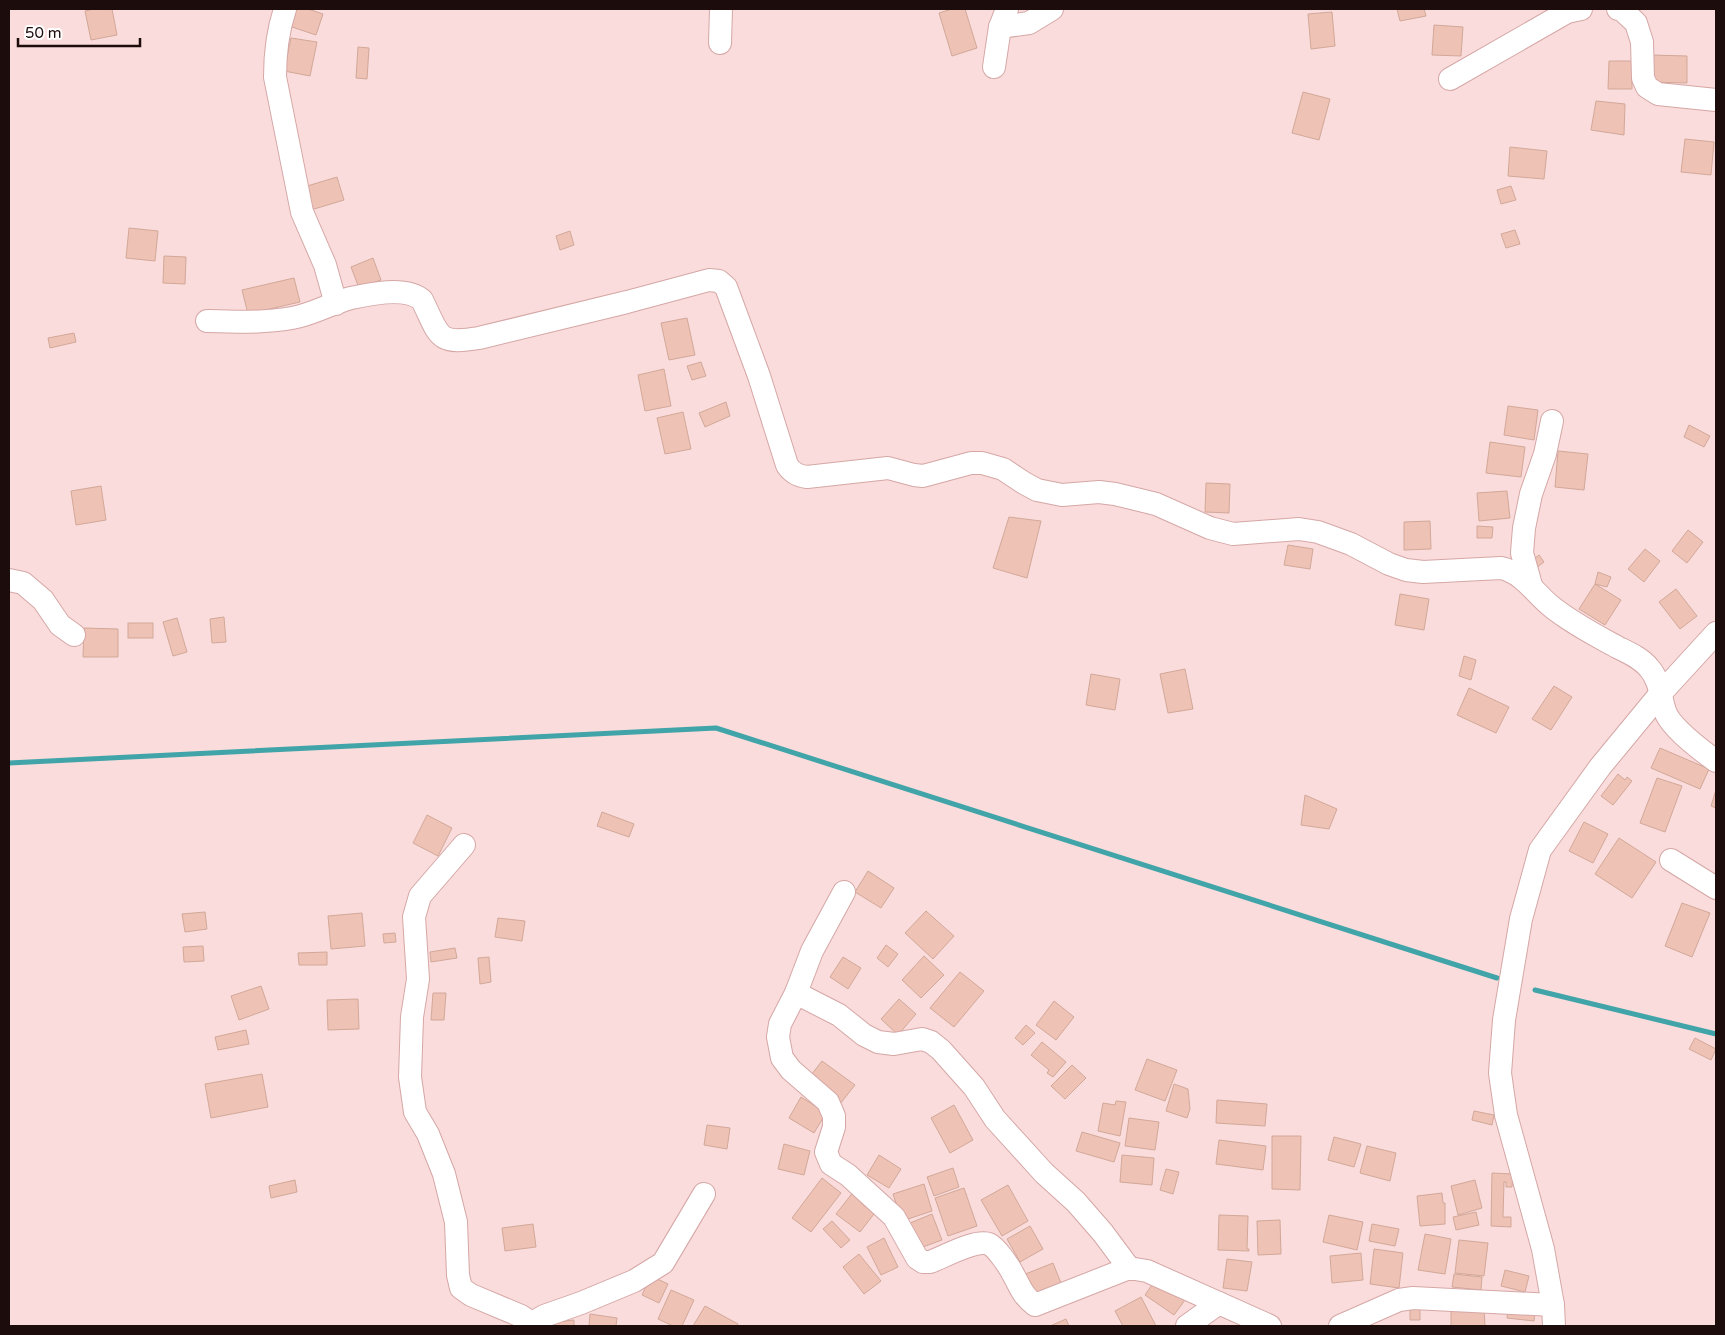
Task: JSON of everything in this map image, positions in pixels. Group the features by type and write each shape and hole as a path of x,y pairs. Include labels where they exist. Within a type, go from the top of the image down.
{"street":[{"path":"285,9 275,57 275,77 302,212 325,265 336,304"},
{"path":"720,44 721,9"},
{"path":"994,67 1003,18 1029,23 1052,9"},
{"path":"1450,79 1568,12 1581,9"},
{"path":"1618,9 1636,23 1642,42 1643,78 1647,87 1658,94 1716,100"},
{"path":"207,321 274,320 314,313 349,298 398,292 414,295 422,300 441,335 449,340 459,341 516,329 715,279 722,282 726,287 759,376 787,465 798,476 807,477 888,468 922,476 971,463 982,464 1003,469 1037,490 1062,495 1099,492 1116,494 1156,504 1210,528 1233,534 1299,529 1318,532 1406,570 1423,572 1501,568 1511,571 1531,586 1550,606 1569,620 1636,656 1649,668 1656,678 1665,712 1670,719 1694,745 1716,761"},
{"path":"1531,586 1522,553 1524,528 1531,494 1545,454 1552,420"},
{"path":"9,580 23,582 44,600 60,625 74,634"},
{"path":"1340,1326 1399,1300 1413,1298 1554,1316 1542,1249 1506,1115 1500,1073 1504,1020 1520,928 1540,850 1600,767 1661,693 1716,633"},
{"path":"464,845 420,896 414,917 418,979 412,1016 410,1077 415,1112 428,1134 444,1174 456,1222 458,1275 461,1288 470,1295 521,1316 532,1325 544,1316 581,1303 634,1280 662,1263 704,1194"},
{"path":"1671,860 1716,888"},
{"path":"844,892 812,950 796,993 780,1024 778,1037 782,1058 791,1070 828,1102 834,1116 834,1127 826,1152 831,1164 848,1175 894,1217 917,1258 923,1262 930,1262 977,1243 987,1243 994,1246 1012,1271 1026,1298 1036,1305 1129,1268 1147,1271 1270,1326"},
{"path":"796,993 839,1015 864,1035 878,1042 894,1044 922,1039 931,1042 941,1050 974,1087 995,1119 1044,1172 1076,1202 1103,1233 1129,1268"},
{"path":"1187,1326 1219,1303"}],"building":[{"path":"112,9 117,35 91,40 85,11"},
{"path":"295,9 308,9 323,14 316,35 289,26"},
{"path":"952,9 965,9 977,48 952,56 939,13"},
{"path":"1397,9 1424,9 1426,16 1400,21"},
{"path":"1332,12 1335,46 1311,49 1308,14"},
{"path":"1434,25 1463,27 1461,56 1432,55"},
{"path":"291,38 317,42 310,76 284,71"},
{"path":"358,47 369,48 367,79 356,78"},
{"path":"1651,55 1687,56 1687,83 1650,82"},
{"path":"1609,61 1632,61 1632,89 1608,89"},
{"path":"1303,92 1330,99 1319,140 1292,133"},
{"path":"1596,101 1625,104 1624,135 1591,130"},
{"path":"1685,139 1714,142 1711,175 1681,172"},
{"path":"1510,147 1547,151 1544,179 1508,176"},
{"path":"337,177 344,200 311,210 304,187"},
{"path":"1511,186 1516,200 1501,204 1497,190"},
{"path":"129,228 158,231 155,261 126,258"},
{"path":"1515,230 1520,244 1506,248 1501,234"},
{"path":"570,231 574,245 560,250 556,236"},
{"path":"164,256 186,257 185,284 163,283"},
{"path":"373,258 381,280 359,288 351,267"},
{"path":"294,278 300,302 248,314 242,290"},
{"path":"687,318 695,355 669,360 661,323"},
{"path":"74,333 76,342 50,348 48,338"},
{"path":"701,362 706,376 692,380 687,366"},
{"path":"664,369 671,406 645,411 638,375"},
{"path":"726,402 730,416 705,427 699,413"},
{"path":"1508,406 1538,410 1534,440 1504,435"},
{"path":"683,412 691,449 665,454 657,418"},
{"path":"1689,425 1710,436 1704,447 1684,437"},
{"path":"1490,442 1525,447 1521,477 1486,473"},
{"path":"1558,451 1588,454 1584,490 1555,487"},
{"path":"1206,483 1230,484 1229,513 1205,512"},
{"path":"101,486 106,520 76,525 71,491"},
{"path":"1507,491 1510,518 1479,521 1477,493"},
{"path":"1009,517 1041,521 1027,578 993,568"},
{"path":"1430,521 1431,549 1404,550 1404,522"},
{"path":"1477,526 1493,527 1492,538 1477,538"},
{"path":"1688,530 1703,542 1687,563 1672,551"},
{"path":"1288,545 1313,549 1310,569 1284,565"},
{"path":"1645,549 1660,561 1644,582 1628,569"},
{"path":"1539,555 1544,562 1532,571 1527,564"},
{"path":"1598,572 1611,577 1607,587 1595,584"},
{"path":"1595,584 1621,600 1605,625 1579,609"},
{"path":"1676,589 1697,616 1680,629 1659,602"},
{"path":"1400,594 1429,599 1424,630 1395,625"},
{"path":"224,617 226,642 212,643 210,619"},
{"path":"177,618 187,652 173,656 163,622"},
{"path":"128,623 153,623 153,638 128,638"},
{"path":"84,628 118,629 118,657 83,657"},
{"path":"1464,656 1476,660 1471,680 1459,676"},
{"path":"1185,669 1193,709 1168,713 1160,674"},
{"path":"1091,674 1120,679 1115,710 1086,705"},
{"path":"1554,686 1572,697 1551,730 1532,719"},
{"path":"1469,688 1509,707 1496,733 1457,715"},
{"path":"1660,748 1709,769 1700,789 1651,768"},
{"path":"1618,774 1625,780 1627,777 1632,781 1613,805 1601,796"},
{"path":"1657,778 1682,786 1665,832 1640,823"},
{"path":"1716,790 1716,808 1711,806"},
{"path":"1305,795 1337,809 1329,829 1301,825"},
{"path":"602,812 634,824 629,837 597,826"},
{"path":"427,815 452,828 438,856 413,843"},
{"path":"1584,822 1608,834 1593,863 1569,851"},
{"path":"1619,838 1656,862 1632,898 1595,874"},
{"path":"868,871 894,888 881,908 855,892"},
{"path":"1682,903 1710,913 1692,957 1665,946"},
{"path":"926,911 954,936 933,959 905,933"},
{"path":"205,912 207,929 185,932 182,914"},
{"path":"362,913 365,946 331,949 328,916"},
{"path":"498,918 525,921 522,941 495,937"},
{"path":"395,933 396,942 384,943 383,934"},
{"path":"886,945 898,954 888,967 877,958"},
{"path":"203,946 204,961 184,962 183,947"},
{"path":"455,948 457,958 431,962 430,952"},
{"path":"327,952 327,965 299,965 298,953"},
{"path":"924,956 944,975 921,998 902,980"},
{"path":"489,957 491,982 480,984 478,958"},
{"path":"843,957 861,968 848,989 830,977"},
{"path":"960,972 984,991 954,1027 930,1008"},
{"path":"261,986 269,1009 239,1020 231,996"},
{"path":"433,993 446,993 444,1020 431,1020"},
{"path":"358,999 359,1029 328,1030 327,1000"},
{"path":"899,999 916,1014 898,1035 881,1019"},
{"path":"1054,1001 1074,1017 1056,1040 1036,1025"},
{"path":"1026,1025 1035,1033 1023,1045 1015,1038"},
{"path":"246,1030 249,1044 218,1050 215,1037"},
{"path":"1695,1038 1716,1049 1711,1060 1689,1049"},
{"path":"1042,1042 1066,1062 1053,1077 1047,1073 1049,1070 1031,1055"},
{"path":"1147,1059 1177,1070 1165,1101 1135,1090"},
{"path":"822,1061 855,1085 840,1104 808,1079"},
{"path":"1072,1065 1086,1078 1065,1099 1051,1086"},
{"path":"262,1074 268,1107 211,1118 205,1084"},
{"path":"1174,1084 1188,1089 1190,1109 1187,1118 1166,1111"},
{"path":"801,1097 826,1113 814,1133 789,1118"},
{"path":"1217,1100 1267,1104 1265,1126 1216,1123"},
{"path":"1116,1101 1126,1102 1120,1136 1098,1131 1103,1103 1115,1105"},
{"path":"954,1105 973,1140 950,1153 931,1118"},
{"path":"1474,1111 1494,1115 1492,1125 1472,1120"},
{"path":"1129,1118 1159,1122 1155,1150 1125,1146"},
{"path":"707,1125 730,1128 727,1149 704,1145"},
{"path":"1082,1132 1120,1143 1114,1162 1076,1151"},
{"path":"1272,1136 1301,1136 1300,1190 1272,1189"},
{"path":"1334,1137 1361,1144 1354,1167 1328,1160"},
{"path":"1219,1140 1266,1146 1263,1170 1216,1164"},
{"path":"784,1144 810,1151 804,1175 778,1169"},
{"path":"1367,1146 1396,1153 1390,1181 1360,1173"},
{"path":"879,1155 901,1169 889,1188 867,1175"},
{"path":"1122,1155 1154,1158 1152,1185 1120,1182"},
{"path":"953,1168 959,1187 934,1196 927,1177"},
{"path":"1166,1169 1179,1172 1173,1194 1160,1190"},
{"path":"1492,1173 1513,1174 1512,1187 1506,1187 1506,1182 1504,1182 1503,1217 1511,1217 1511,1227 1491,1226"},
{"path":"822,1178 841,1193 811,1232 792,1218"},
{"path":"295,1180 297,1192 271,1198 269,1186"},
{"path":"1475,1180 1482,1208 1458,1215 1451,1186"},
{"path":"924,1184 932,1211 902,1221 893,1194"},
{"path":"1008,1185 1028,1221 1002,1236 981,1200"},
{"path":"964,1188 977,1226 948,1236 935,1198"},
{"path":"854,1191 864,1199 861,1203 874,1214 860,1232 836,1214"},
{"path":"1442,1193 1443,1203 1445,1203 1445,1224 1420,1226 1417,1196"},
{"path":"1476,1212 1479,1225 1456,1230 1453,1217"},
{"path":"932,1214 942,1240 920,1248 910,1223"},
{"path":"1219,1215 1248,1216 1247,1249 1249,1251 1218,1250"},
{"path":"1329,1215 1363,1222 1357,1250 1323,1242"},
{"path":"1280,1220 1281,1254 1258,1255 1257,1221"},
{"path":"832,1221 850,1240 841,1248 823,1229"},
{"path":"533,1224 536,1247 505,1251 502,1228"},
{"path":"1372,1224 1399,1229 1395,1246 1369,1241"},
{"path":"1030,1226 1043,1249 1020,1262 1007,1239"},
{"path":"1425,1234 1451,1239 1445,1274 1418,1270"},
{"path":"884,1238 898,1267 881,1275 867,1247"},
{"path":"1459,1240 1488,1243 1484,1276 1455,1273"},
{"path":"1374,1249 1403,1253 1399,1288 1370,1284"},
{"path":"1361,1253 1363,1280 1332,1283 1330,1256"},
{"path":"859,1254 881,1281 864,1294 843,1267"},
{"path":"1227,1259 1252,1262 1247,1291 1223,1288"},
{"path":"1053,1263 1063,1288 1033,1300 1023,1275"},
{"path":"1505,1270 1529,1276 1525,1292 1501,1286"},
{"path":"1454,1274 1482,1277 1481,1290 1452,1287"},
{"path":"651,1276 668,1284 659,1303 642,1295"},
{"path":"1156,1279 1185,1300 1174,1315 1145,1295"},
{"path":"671,1290 694,1300 682,1326 673,1326 658,1319"},
{"path":"1141,1297 1156,1326 1123,1326 1115,1311"},
{"path":"705,1306 738,1324 737,1326 693,1326"},
{"path":"1410,1308 1420,1309 1420,1320 1410,1320"},
{"path":"1484,1308 1485,1326 1451,1326 1451,1310"},
{"path":"1508,1308 1535,1312 1534,1321 1507,1318"},
{"path":"590,1314 617,1318 616,1326 589,1326"},
{"path":"1066,1319 1069,1326 1050,1326"},
{"path":"574,1320 574,1326 547,1326 547,1323"}],"waterway":[{"path":"9,763 716,728 1497,978"},
{"path":"1535,990 1716,1034"}]}
